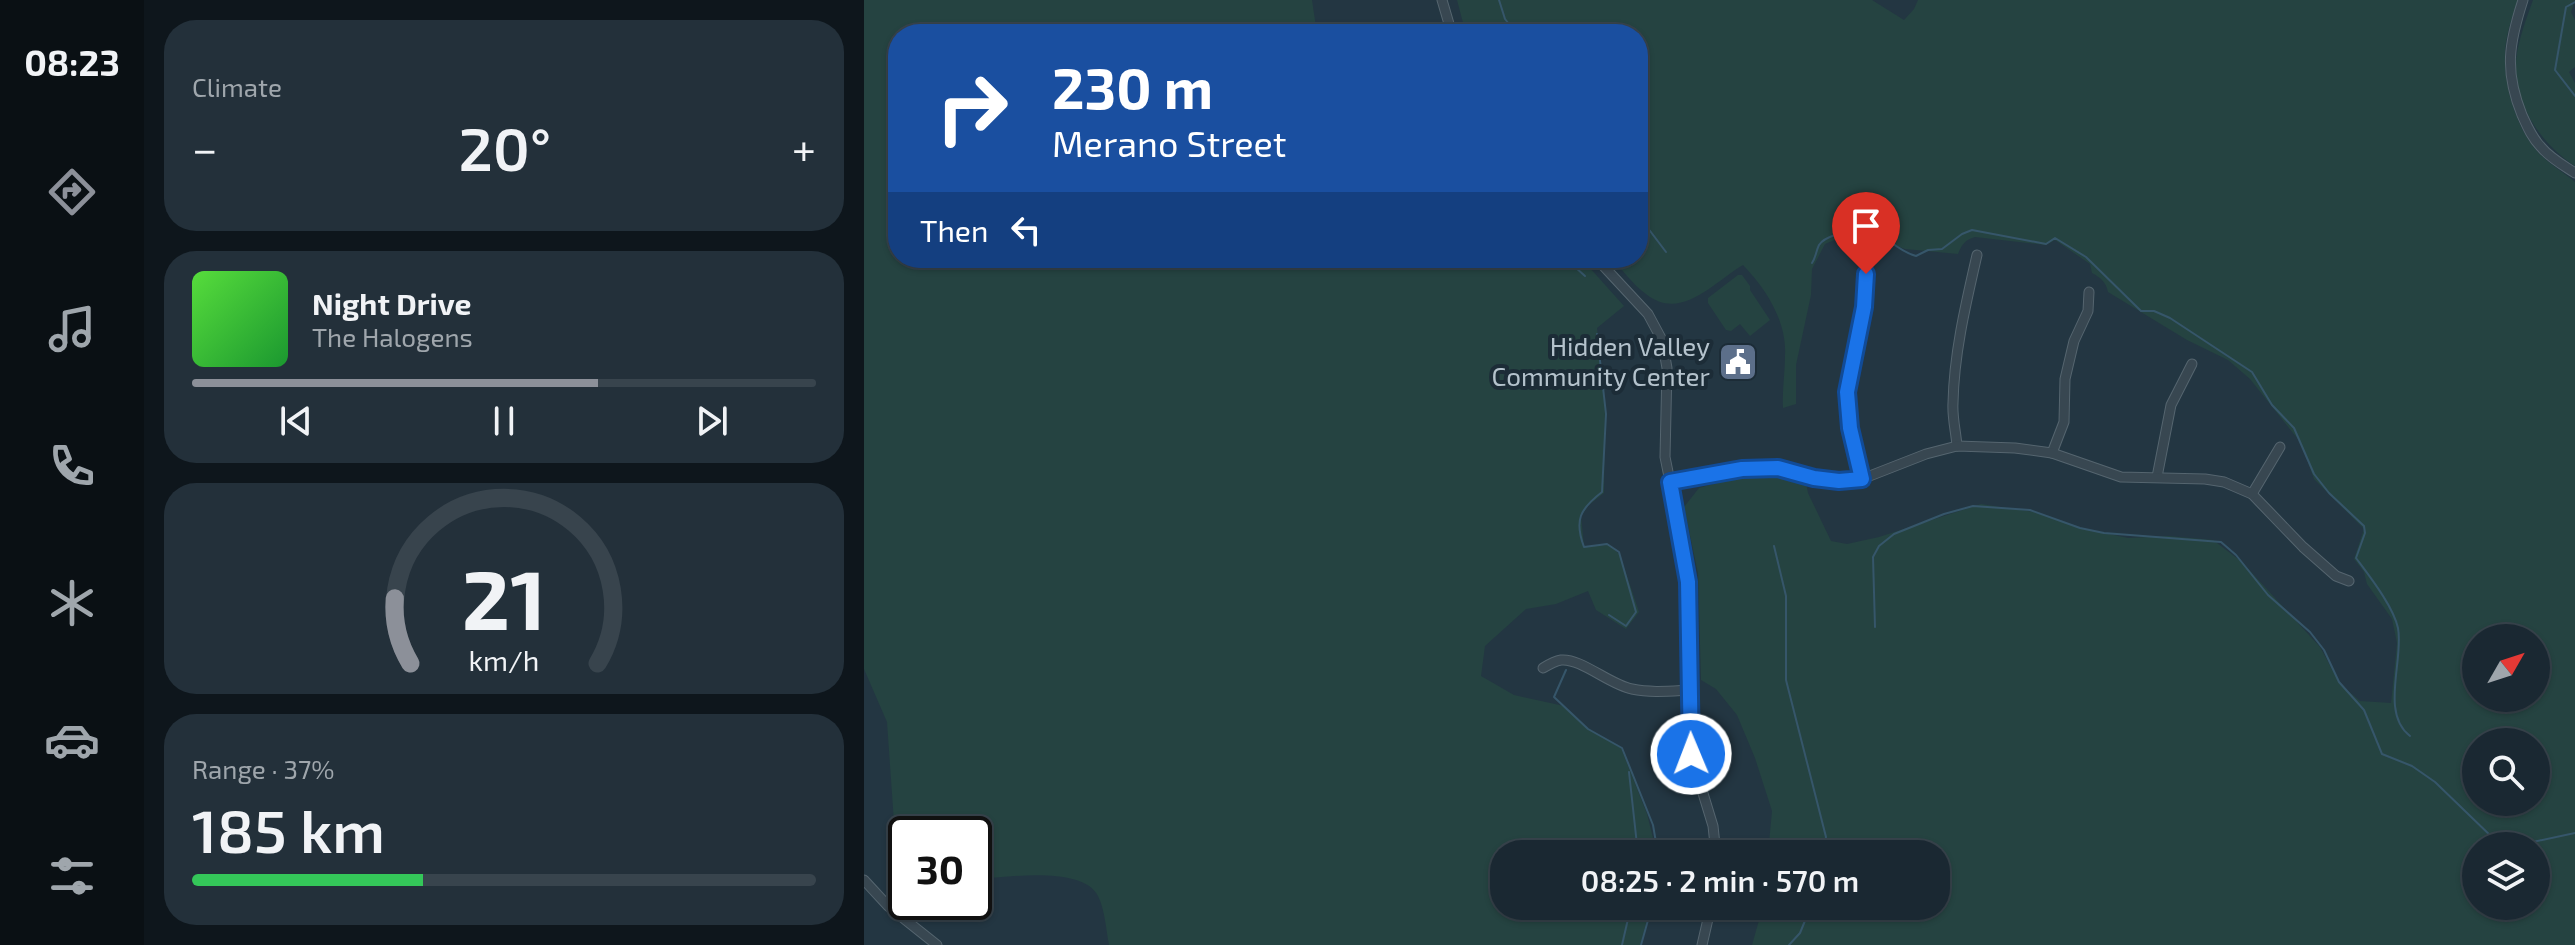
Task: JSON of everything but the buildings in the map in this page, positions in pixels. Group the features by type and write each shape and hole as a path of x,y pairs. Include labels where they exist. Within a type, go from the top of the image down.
{"street":[{"path":"1442,0 1449,24"},
{"path":"2523,0 2510,52 2515,94 2533,137 2548,155 2575,173"},
{"path":"1862,479 1850,428 1847,392 1864,307 1866,274 1863,250"},
{"path":"1957,446 1953,405 1956,367 1977,255"},
{"path":"1605,268 1648,314 1662,340 1667,368 1665,457 1688,582 1691,754 1714,840"},
{"path":"2052,453 2064,422 2065,379 2074,341 2088,311 2089,292"},
{"path":"2157,477 2171,405 2192,364"},
{"path":"1670,482 1742,469 1778,468 1814,478 1839,481 1862,479 1926,454 1957,446 2052,453 2121,477 2205,479 2224,482 2252,494 2303,547 2336,576 2349,581"},
{"path":"2252,494 2280,447"},
{"path":"1543,668 1558,660 1569,661 1615,685 1633,690 1690,690"},
{"path":"864,880 877,897 937,945"},
{"path":"1702,945 1708,920"}],"green space":[{"path":"864,0 1312,0 1316,24 888,24 888,268 1590,268 1624,306 1597,328 1605,407 1604,493 1581,516 1584,546 1610,545 1620,555 1639,612 1626,629 1596,610 1588,591 1556,604 1526,609 1485,646 1481,676 1514,695 1564,706 1591,731 1621,748 1647,814 1654,840 1490,840 1490,920 1647,920 1640,945 1109,945 1104,914 1098,896 1090,886 1076,880 1041,875 992,878 992,816 894,816 887,722 864,669"},
{"path":"1457,0 1872,0 1904,20 1918,0 2518,0 2505,48 2505,67 2513,105 2536,150 2575,182 2575,945 1752,945 1759,920 1950,920 1950,840 1769,840 1772,811 1737,715 1716,689 1701,680 1698,573 1684,507 1699,488 1765,473 1806,483 1831,541 1847,544 1879,537 1981,504 2034,512 2082,528 2128,538 2168,536 2213,540 2242,562 2320,647 2340,684 2360,701 2391,703 2397,643 2392,619 2354,559 2364,529 2314,479 2301,443 2250,379 2228,360 2187,340 2108,292 2103,281 2092,273 2090,264 2055,240 2046,245 1975,237 1964,243 1958,254 1905,249 1856,231 1825,244 1812,269 1811,295 1796,365 1796,404 1783,408 1783,330 1767,295 1743,265 1684,302 1672,304 1646,294 1620,268 1648,268 1648,24 1463,24"},
{"path":"2533,0 2575,0 2571,12 2575,20 2575,67 2569,72 2575,83 2575,166 2541,134 2524,107 2519,92 2517,53"},
{"path":"1742,275 1750,286 1770,320 1750,336 1740,324 1731,331 1726,330 1708,303 1708,298"}],"waterway":[{"path":"1499,0 1509,24"},
{"path":"2575,2 2566,7 2555,70 2575,96"},
{"path":"1648,228 1666,252"},
{"path":"1812,263 1824,240 1862,228 1880,234 1916,256 1928,250 1942,249 1972,230 2046,244 2055,238 2086,257 2141,311 2154,311 2170,318 2252,372 2272,405 2294,428 2314,474 2364,526 2365,533 2356,558 2386,601 2398,628 2396,714 2410,736"},
{"path":"1576,268 1585,276"},
{"path":"1597,334 1606,414 1602,492 1584,510 1580,529 1584,547 1607,544 1619,552 1636,612 1626,626 1609,615"},
{"path":"1875,627 1873,557 1879,546 1894,534 1973,506 2030,510 2104,533 2221,542 2236,555 2268,595 2310,632 2324,650 2339,682 2364,710 2382,754 2412,766 2435,782 2495,840 2523,844 2575,833"},
{"path":"1774,546 1786,596 1786,680 1825,840"},
{"path":"1566,670 1554,697 1588,729 1622,748 1653,825 1656,840"},
{"path":"1629,772 1636,840"},
{"path":"1622,945 1628,920"},
{"path":"1641,945 1648,920"},
{"path":"1789,945 1800,933 1805,920"}],"place":[{"name":"Hidden Valley Community Center","path":"1738,362"}],"route":[{"path":"1691,754 1688,582 1670,482 1742,469 1778,468 1814,478 1839,481 1862,479 1850,428 1847,392 1864,307 1866,274"}]}
